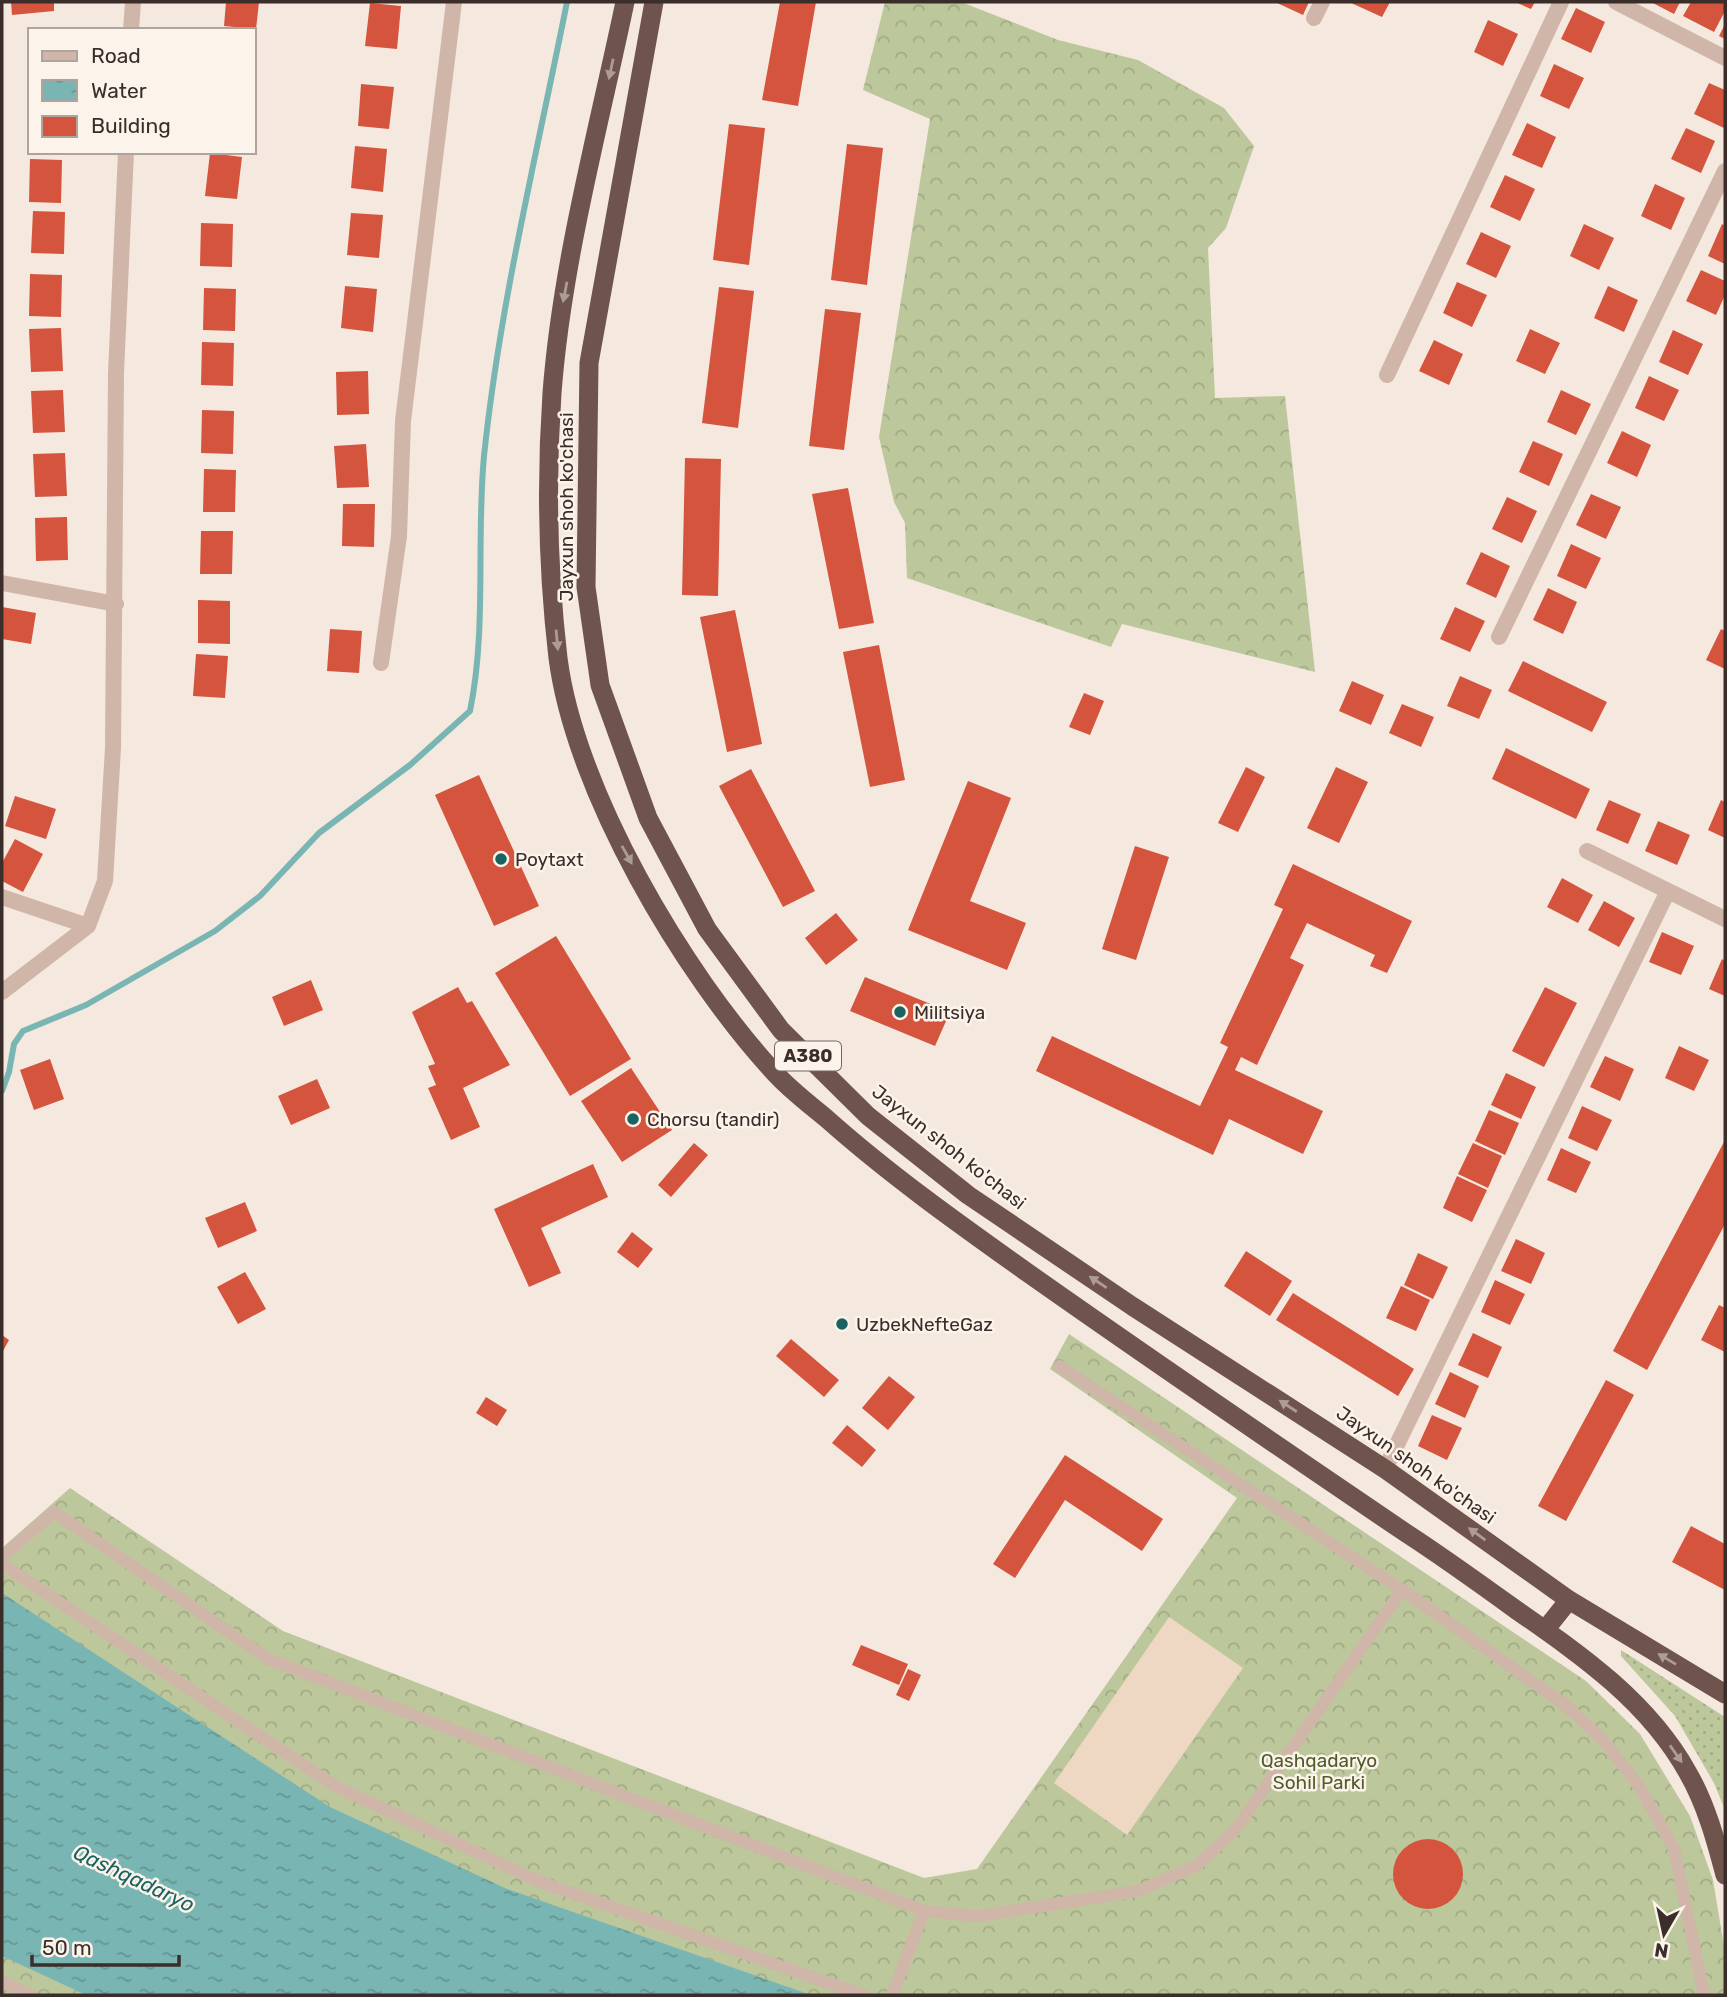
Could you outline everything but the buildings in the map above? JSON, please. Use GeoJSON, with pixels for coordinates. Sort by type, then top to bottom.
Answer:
{"type":"FeatureCollection","features":[{"type":"Feature","properties":{"kind":"highway","name":"Jayxun shoh ko'chasi"},"geometry":{"type":"LineString","coordinates":[[625,2],[562,306],[552,394],[552,592],[564,692],[584,757],[622,847],[674,939],[724,1012],[776,1075],[850,1140],[946,1216],[1545,1630],[1617,1683],[1655,1724],[1689,1773],[1713,1831],[1725,1875]]}},
{"type":"Feature","properties":{"kind":"highway","name":"Jayxun shoh ko'chasi"},"geometry":{"type":"LineString","coordinates":[[654,2],[589,363],[586,587],[600,685],[648,818],[706,929],[781,1030],[868,1116],[968,1195],[1132,1306],[1385,1469],[1569,1600],[1725,1694]]}},
{"type":"Feature","properties":{"kind":"highway"},"geometry":{"type":"LineString","coordinates":[[1545,1630],[1569,1600]]}},
{"type":"Feature","properties":{"kind":"street"},"geometry":{"type":"LineString","coordinates":[[131,28],[133,2]]}},
{"type":"Feature","properties":{"kind":"street"},"geometry":{"type":"LineString","coordinates":[[381,663],[399,536],[403,421],[454,2]]}},
{"type":"Feature","properties":{"kind":"street"},"geometry":{"type":"LineString","coordinates":[[1314,18],[1322,2]]}},
{"type":"Feature","properties":{"kind":"street"},"geometry":{"type":"LineString","coordinates":[[1387,375],[1561,2]]}},
{"type":"Feature","properties":{"kind":"street"},"geometry":{"type":"LineString","coordinates":[[1616,2],[1725,58]]}},
{"type":"Feature","properties":{"kind":"street"},"geometry":{"type":"LineString","coordinates":[[2,992],[88,926],[105,881],[113,748],[116,373],[126,154]]}},
{"type":"Feature","properties":{"kind":"street"},"geometry":{"type":"LineString","coordinates":[[1499,637],[1725,171]]}},
{"type":"Feature","properties":{"kind":"street"},"geometry":{"type":"LineString","coordinates":[[2,583],[116,604]]}},
{"type":"Feature","properties":{"kind":"street"},"geometry":{"type":"LineString","coordinates":[[1587,851],[1725,919]]}},
{"type":"Feature","properties":{"kind":"street"},"geometry":{"type":"LineString","coordinates":[[1385,1469],[1668,891]]}},
{"type":"Feature","properties":{"kind":"street"},"geometry":{"type":"LineString","coordinates":[[2,897],[88,926]]}},
{"type":"Feature","properties":{"kind":"street"},"geometry":{"type":"LineString","coordinates":[[1059,1366],[1402,1590],[1564,1704],[1603,1740],[1639,1786],[1674,1849],[1704,1995]]}},
{"type":"Feature","properties":{"kind":"street"},"geometry":{"type":"LineString","coordinates":[[2,1557],[54,1512],[268,1659],[924,1911],[979,1916],[1138,1891],[1196,1866],[1236,1829],[1402,1590]]}},
{"type":"Feature","properties":{"kind":"street"},"geometry":{"type":"LineString","coordinates":[[2,1564],[335,1786],[538,1881],[863,1995]]}},
{"type":"Feature","properties":{"kind":"street"},"geometry":{"type":"LineString","coordinates":[[892,1995],[924,1911]]}},
{"type":"Feature","properties":{"kind":"street"},"geometry":{"type":"LineString","coordinates":[[2,1982],[31,1995]]}},
{"type":"Feature","properties":{"kind":"green space"},"geometry":{"type":"Polygon","coordinates":[[[885,2],[961,2],[1058,40],[1138,60],[1224,108],[1254,146],[1226,228],[1208,248],[1215,398],[1285,396],[1315,672],[1122,624],[1111,647],[907,578],[905,523],[894,502],[879,437],[930,119],[863,90],[885,2]]]}},
{"type":"Feature","properties":{"kind":"green space","name":"Qashqadaryo Sohil Parki"},"geometry":{"type":"Polygon","coordinates":[[[1069,1334],[1586,1681],[1640,1734],[1690,1816],[1713,1880],[1725,1952],[1725,1995],[2,1995],[2,1548],[70,1488],[283,1631],[924,1878],[977,1869],[1237,1498],[1050,1369],[1069,1334]]]}},
{"type":"Feature","properties":{"kind":"green space"},"geometry":{"type":"Polygon","coordinates":[[[1621,1650],[1725,1717],[1725,1810],[1714,1783],[1675,1716],[1621,1656],[1621,1650]]]}},
{"type":"Feature","properties":{"kind":"shaded area"},"geometry":{"type":"Polygon","coordinates":[[[1169,1617],[1243,1668],[1127,1835],[1054,1783],[1169,1617]]]}},
{"type":"Feature","properties":{"kind":"water","name":"Qashqadaryo"},"geometry":{"type":"Polygon","coordinates":[[[2,1593],[330,1807],[507,1889],[811,1995],[86,1995],[2,1956],[2,1593]]]}},
{"type":"Feature","properties":{"kind":"waterway"},"geometry":{"type":"LineString","coordinates":[[2,1091],[14,1044],[23,1031],[86,1005],[215,931],[260,896],[319,833],[410,765],[470,711],[478,648],[482,488],[491,399],[520,228],[567,2]]}},
{"type":"Feature","properties":{"kind":"place","name":"Poytaxt"},"geometry":{"type":"Point","coordinates":[501,859]}},
{"type":"Feature","properties":{"kind":"place","name":"Militsiya"},"geometry":{"type":"Point","coordinates":[900,1012]}},
{"type":"Feature","properties":{"kind":"place","name":"Chorsu (tandir)"},"geometry":{"type":"Point","coordinates":[633,1119]}},
{"type":"Feature","properties":{"kind":"place","name":"UzbekNefteGaz"},"geometry":{"type":"Point","coordinates":[842,1324]}}]}
